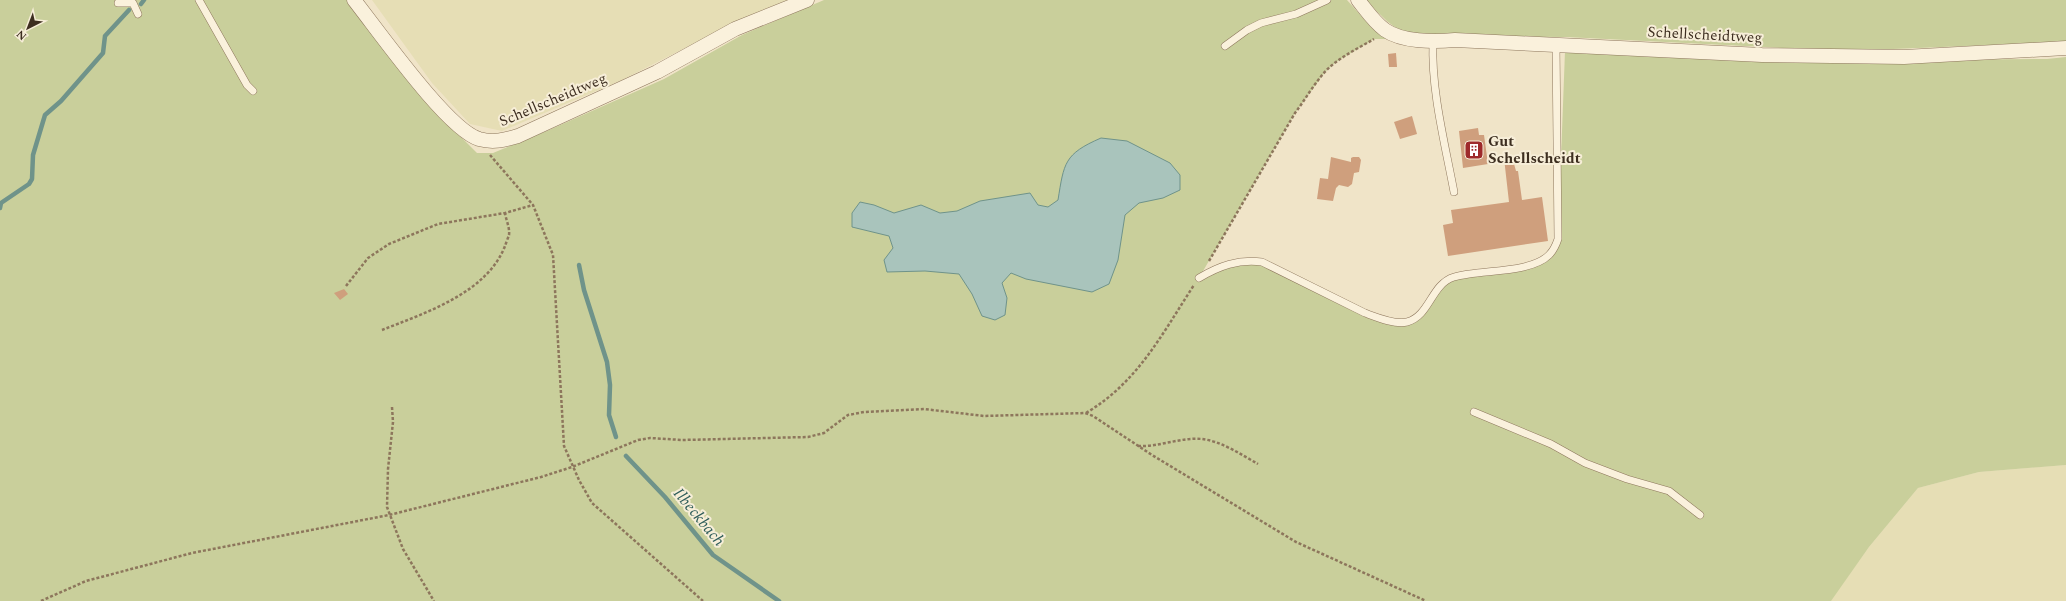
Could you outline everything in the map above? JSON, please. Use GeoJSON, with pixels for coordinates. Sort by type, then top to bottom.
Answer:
{"type":"FeatureCollection","features":[{"type":"Feature","properties":{"kind":"street","name":"Schellscheidtweg"},"geometry":{"type":"LineString","coordinates":[[354,0],[437,104],[466,131],[478,139],[486,141],[500,141],[524,134],[657,72],[735,29],[807,0]]}},
{"type":"Feature","properties":{"kind":"street"},"geometry":{"type":"LineString","coordinates":[[1358,0],[1385,31]]}},
{"type":"Feature","properties":{"kind":"street","name":"Schellscheidtweg"},"geometry":{"type":"LineString","coordinates":[[1385,31],[1408,38],[1433,42],[1454,40],[1556,44],[1762,55],[1904,57],[2066,48]]}},
{"type":"Feature","properties":{"kind":"lane"},"geometry":{"type":"LineString","coordinates":[[199,0],[247,85],[253,91]]}},
{"type":"Feature","properties":{"kind":"lane"},"geometry":{"type":"LineString","coordinates":[[1225,46],[1247,30],[1261,23],[1296,14],[1327,0]]}},
{"type":"Feature","properties":{"kind":"lane"},"geometry":{"type":"LineString","coordinates":[[118,3],[133,3],[138,14]]}},
{"type":"Feature","properties":{"kind":"lane"},"geometry":{"type":"LineString","coordinates":[[1433,42],[1432,58],[1441,124],[1454,192]]}},
{"type":"Feature","properties":{"kind":"lane"},"geometry":{"type":"LineString","coordinates":[[1199,278],[1214,269],[1236,262],[1249,260],[1262,262],[1365,313],[1381,319],[1405,323],[1414,320],[1422,314],[1436,291],[1452,278],[1469,273],[1520,267],[1539,262],[1548,255],[1558,239],[1556,44]]}},
{"type":"Feature","properties":{"kind":"lane"},"geometry":{"type":"LineString","coordinates":[[1474,412],[1551,444],[1584,463],[1627,479],[1669,491],[1700,515]]}},
{"type":"Feature","properties":{"kind":"path"},"geometry":{"type":"LineString","coordinates":[[1085,413],[1106,399],[1134,374],[1150,354],[1199,278],[1296,113],[1325,72],[1336,62],[1385,31]]}},
{"type":"Feature","properties":{"kind":"path"},"geometry":{"type":"LineString","coordinates":[[486,141],[486,150],[533,205],[553,255],[564,446],[572,467],[592,503],[703,601]]}},
{"type":"Feature","properties":{"kind":"path"},"geometry":{"type":"LineString","coordinates":[[346,286],[368,258],[389,244],[438,224],[505,214],[533,205]]}},
{"type":"Feature","properties":{"kind":"path"},"geometry":{"type":"LineString","coordinates":[[382,330],[458,296],[480,282],[502,252],[509,234],[505,214]]}},
{"type":"Feature","properties":{"kind":"path"},"geometry":{"type":"LineString","coordinates":[[392,407],[394,422],[388,470],[387,506],[389,515],[403,549],[434,601]]}},
{"type":"Feature","properties":{"kind":"path"},"geometry":{"type":"LineString","coordinates":[[41,601],[86,581],[185,555],[389,515],[541,477],[572,467],[638,440],[650,438],[682,440],[818,436],[848,415],[864,412],[924,409],[984,416],[1085,413],[1102,421],[1138,446],[1296,542],[1426,601]]}},
{"type":"Feature","properties":{"kind":"path"},"geometry":{"type":"LineString","coordinates":[[1138,446],[1150,446],[1166,442],[1203,439],[1240,454],[1258,464]]}},
{"type":"Feature","properties":{"kind":"shaded area"},"geometry":{"type":"Polygon","coordinates":[[[372,0],[791,0],[732,24],[622,80],[502,131],[470,124],[432,83],[372,0]]]}},
{"type":"Feature","properties":{"kind":"shaded area"},"geometry":{"type":"Polygon","coordinates":[[[2066,465],[2066,601],[1830,601],[1869,547],[1918,488],[1979,472],[2066,465]]]}},
{"type":"Feature","properties":{"kind":"green space"},"geometry":{"type":"Polygon","coordinates":[[[0,0],[348,0],[447,123],[477,153],[493,153],[664,79],[742,35],[824,0],[1347,0],[1371,27],[1390,39],[1374,39],[1336,62],[1325,72],[1295,113],[1199,278],[1214,269],[1262,262],[1365,313],[1405,323],[1428,304],[1452,278],[1539,262],[1558,239],[1565,51],[1803,61],[2047,59],[2066,57],[2066,465],[1979,472],[1918,488],[1869,547],[1831,601],[0,601],[0,0]]]}},
{"type":"Feature","properties":{"kind":"green space"},"geometry":{"type":"Polygon","coordinates":[[[1365,0],[2066,0],[2066,42],[1844,51],[1566,37],[1432,36],[1403,33],[1388,22],[1365,0]]]}},
{"type":"Feature","properties":{"kind":"water"},"geometry":{"type":"Polygon","coordinates":[[[1101,138],[1127,141],[1170,163],[1180,175],[1180,190],[1163,198],[1139,203],[1125,215],[1118,260],[1109,284],[1092,292],[1026,279],[1011,273],[1002,283],[1007,298],[1005,315],[995,320],[982,316],[972,294],[959,274],[925,271],[887,272],[884,260],[893,248],[889,236],[852,227],[852,213],[860,202],[874,205],[894,213],[921,205],[940,213],[957,211],[980,201],[1030,193],[1038,205],[1048,207],[1058,200],[1064,168],[1068,161],[1080,149],[1101,138]]]}},
{"type":"Feature","properties":{"kind":"building"},"geometry":{"type":"Polygon","coordinates":[[[1396,53],[1397,67],[1389,67],[1388,54],[1396,53]]]}},
{"type":"Feature","properties":{"kind":"building"},"geometry":{"type":"Polygon","coordinates":[[[1412,116],[1417,134],[1400,139],[1394,122],[1412,116]]]}},
{"type":"Feature","properties":{"kind":"building","name":"Gut Schellscheidt"},"geometry":{"type":"Polygon","coordinates":[[[1478,128],[1479,135],[1484,135],[1488,164],[1463,168],[1459,131],[1478,128]]]}},
{"type":"Feature","properties":{"kind":"building"},"geometry":{"type":"Polygon","coordinates":[[[1331,157],[1351,162],[1351,158],[1359,157],[1361,160],[1359,172],[1354,173],[1352,184],[1348,187],[1339,185],[1336,188],[1333,201],[1317,199],[1320,178],[1328,179],[1331,157]]]}},
{"type":"Feature","properties":{"kind":"building"},"geometry":{"type":"Polygon","coordinates":[[[1512,157],[1516,171],[1518,171],[1522,200],[1542,197],[1548,241],[1448,256],[1443,225],[1453,223],[1451,210],[1509,202],[1504,158],[1512,157]]]}},
{"type":"Feature","properties":{"kind":"building"},"geometry":{"type":"Polygon","coordinates":[[[344,289],[348,294],[340,300],[334,293],[344,289]]]}},
{"type":"Feature","properties":{"kind":"waterway"},"geometry":{"type":"LineString","coordinates":[[141,4],[144,0]]}},
{"type":"Feature","properties":{"kind":"waterway"},"geometry":{"type":"LineString","coordinates":[[0,208],[1,203],[29,184],[32,179],[33,155],[45,115],[61,101],[103,53],[105,36],[129,10]]}},
{"type":"Feature","properties":{"kind":"waterway","name":"Ilbeckbach"},"geometry":{"type":"LineString","coordinates":[[579,265],[584,290],[607,362],[610,385],[609,415],[616,437]]}},
{"type":"Feature","properties":{"kind":"waterway","name":"Ilbeckbach"},"geometry":{"type":"LineString","coordinates":[[626,456],[665,497],[713,555],[779,601]]}},
{"type":"Feature","properties":{"kind":"place","name":"Gut Schellscheidt"},"geometry":{"type":"Point","coordinates":[1474,150]}}]}
